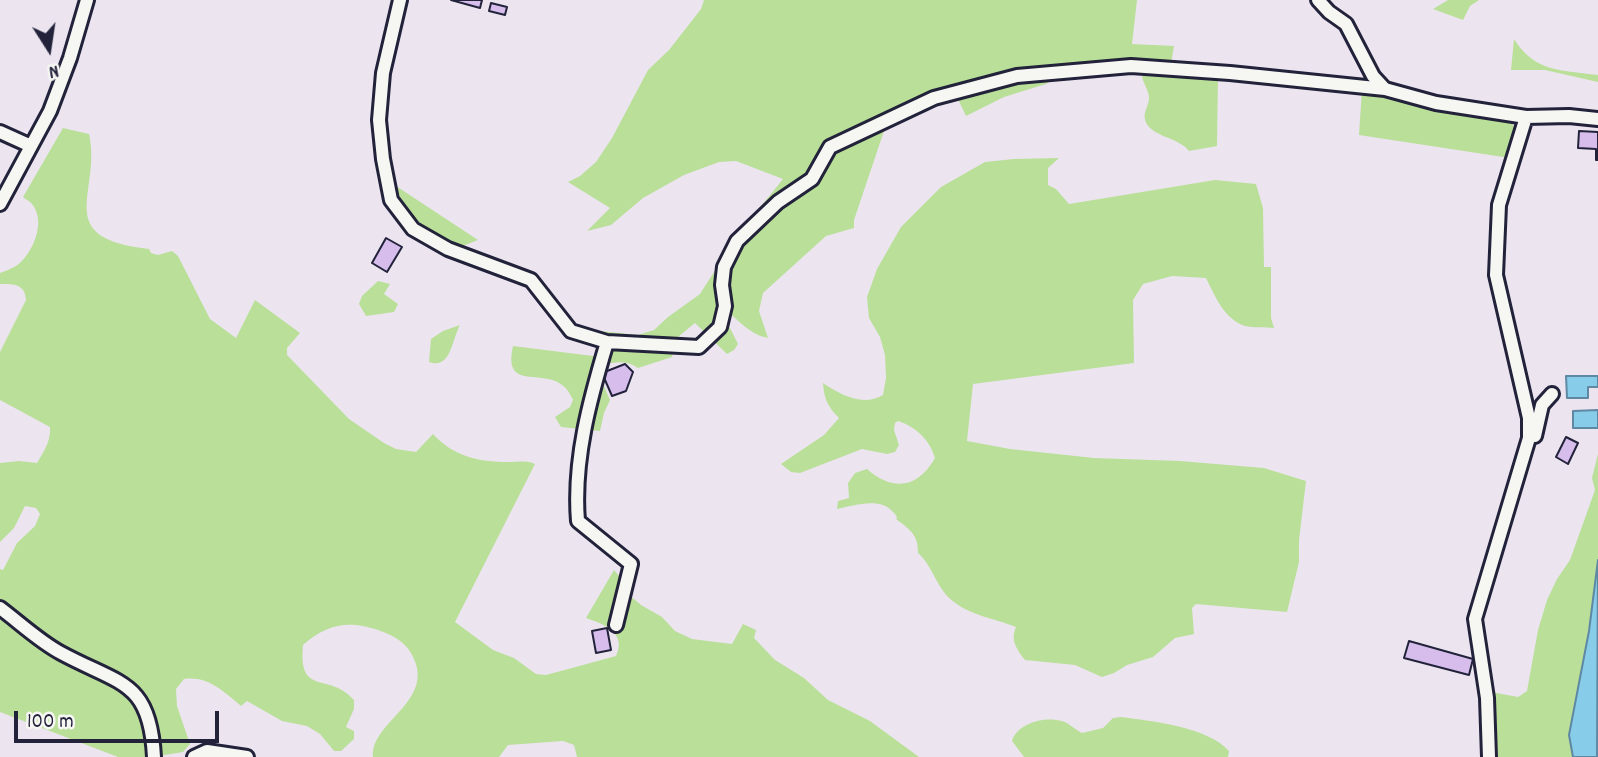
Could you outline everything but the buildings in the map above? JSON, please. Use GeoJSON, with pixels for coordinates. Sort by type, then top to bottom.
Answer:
{"type":"FeatureCollection","features":[{"type":"Feature","properties":{"kind":"street"},"geometry":{"type":"LineString","coordinates":[[0,204],[50,111],[87,0]]}},
{"type":"Feature","properties":{"kind":"street"},"geometry":{"type":"LineString","coordinates":[[400,0],[383,73],[379,120],[391,200],[413,229],[448,249],[531,280],[570,331],[607,342],[699,347],[720,327],[724,306],[724,267],[737,241],[778,202],[811,179],[830,147],[934,98],[1017,76],[1131,66],[1230,73],[1385,89],[1436,103],[1526,117],[1569,116],[1598,119]]}},
{"type":"Feature","properties":{"kind":"street"},"geometry":{"type":"LineString","coordinates":[[1319,1],[1346,24],[1373,76],[1385,89]]}},
{"type":"Feature","properties":{"kind":"street"},"geometry":{"type":"LineString","coordinates":[[1489,757],[1487,698],[1475,619],[1529,438],[1529,418],[1496,275],[1499,205],[1526,117]]}},
{"type":"Feature","properties":{"kind":"street"},"geometry":{"type":"LineString","coordinates":[[0,132],[32,146]]}},
{"type":"Feature","properties":{"kind":"street"},"geometry":{"type":"LineString","coordinates":[[607,342],[589,411],[576,497],[578,521],[631,564],[616,625]]}},
{"type":"Feature","properties":{"kind":"street"},"geometry":{"type":"LineString","coordinates":[[1529,438],[1534,437],[1542,405],[1552,394]]}},
{"type":"Feature","properties":{"kind":"street"},"geometry":{"type":"LineString","coordinates":[[0,608],[58,652],[129,687],[144,705],[152,729],[154,757]]}},
{"type":"Feature","properties":{"kind":"street"},"geometry":{"type":"LineString","coordinates":[[194,757],[207,751],[247,757]]}},
{"type":"Feature","properties":{"kind":"green space"},"geometry":{"type":"Polygon","coordinates":[[[704,0],[1137,0],[1132,44],[1174,46],[1171,64],[1218,75],[1217,146],[1189,151],[1148,126],[1145,111],[1149,96],[1142,77],[1149,67],[1057,75],[1046,84],[1004,97],[966,116],[956,95],[886,125],[854,220],[854,228],[826,236],[763,293],[759,311],[768,338],[748,329],[719,305],[719,314],[738,344],[734,350],[727,354],[695,323],[678,337],[672,357],[638,368],[617,362],[596,368],[610,400],[600,431],[561,427],[555,417],[570,407],[573,400],[565,388],[555,381],[522,375],[515,371],[511,362],[513,346],[601,357],[606,344],[570,333],[577,325],[590,330],[638,335],[654,330],[700,294],[737,236],[783,179],[736,161],[719,162],[684,175],[643,198],[611,225],[587,231],[610,208],[568,182],[596,162],[612,138],[648,70],[669,50],[701,9],[704,0]]]}},
{"type":"Feature","properties":{"kind":"green space"},"geometry":{"type":"Polygon","coordinates":[[[1448,0],[1479,0],[1470,6],[1463,20],[1433,9],[1448,0]]]}},
{"type":"Feature","properties":{"kind":"green space"},"geometry":{"type":"Polygon","coordinates":[[[1514,39],[1522,50],[1541,64],[1598,75],[1598,82],[1545,70],[1511,70],[1514,39]]]}},
{"type":"Feature","properties":{"kind":"green space"},"geometry":{"type":"Polygon","coordinates":[[[1362,89],[1506,118],[1516,132],[1510,158],[1359,135],[1362,89]]]}},
{"type":"Feature","properties":{"kind":"green space"},"geometry":{"type":"Polygon","coordinates":[[[63,128],[89,134],[91,155],[87,210],[90,223],[100,235],[119,243],[149,249],[151,253],[158,255],[172,251],[178,256],[210,319],[236,338],[255,300],[300,333],[287,348],[287,355],[349,419],[396,449],[416,452],[433,434],[449,448],[467,456],[486,461],[535,464],[455,622],[493,650],[514,658],[536,674],[546,675],[616,656],[619,648],[616,635],[600,623],[586,618],[614,570],[624,582],[628,594],[662,617],[675,631],[692,639],[732,644],[743,624],[756,630],[754,638],[775,660],[804,678],[828,700],[870,721],[919,757],[577,757],[574,745],[563,741],[508,745],[499,757],[373,757],[375,744],[382,732],[411,696],[417,683],[417,667],[409,650],[399,640],[378,630],[356,625],[341,625],[328,629],[303,645],[305,672],[310,678],[344,691],[354,700],[354,709],[346,727],[354,731],[354,739],[341,751],[334,751],[320,734],[307,726],[282,721],[247,701],[241,706],[208,682],[193,679],[184,679],[176,689],[177,706],[190,744],[183,752],[153,757],[118,757],[0,712],[0,569],[3,570],[17,543],[35,526],[40,514],[36,508],[25,506],[14,528],[0,542],[0,463],[37,463],[46,446],[50,427],[0,400],[0,352],[26,300],[21,288],[0,284],[0,273],[22,261],[36,238],[36,211],[23,197],[63,128]]]}},
{"type":"Feature","properties":{"kind":"green space"},"geometry":{"type":"Polygon","coordinates":[[[1059,158],[1048,168],[1048,185],[1056,189],[1069,204],[1215,180],[1256,184],[1263,208],[1264,267],[1271,267],[1271,318],[1274,328],[1245,326],[1231,318],[1221,306],[1206,278],[1172,276],[1143,284],[1133,300],[1134,363],[973,384],[967,441],[1010,449],[1094,458],[1264,468],[1306,481],[1299,562],[1287,612],[1196,604],[1192,608],[1194,634],[1175,638],[1153,657],[1102,677],[1075,665],[1025,660],[1014,641],[1016,627],[968,610],[948,597],[918,553],[914,535],[888,508],[874,503],[837,509],[838,501],[849,498],[848,483],[855,473],[867,469],[895,484],[913,481],[921,476],[935,458],[926,440],[911,427],[898,421],[895,423],[894,430],[899,445],[895,452],[887,454],[862,449],[800,473],[791,472],[781,464],[824,435],[839,418],[827,402],[823,383],[837,392],[860,400],[883,395],[886,378],[885,355],[880,337],[869,318],[867,297],[877,269],[901,227],[941,187],[985,162],[1059,158]]]}},
{"type":"Feature","properties":{"kind":"green space"},"geometry":{"type":"Polygon","coordinates":[[[393,184],[478,240],[460,247],[437,236],[412,215],[393,184]]]}},
{"type":"Feature","properties":{"kind":"green space"},"geometry":{"type":"Polygon","coordinates":[[[378,281],[390,284],[384,294],[398,304],[394,312],[366,316],[359,304],[362,296],[378,281]]]}},
{"type":"Feature","properties":{"kind":"green space"},"geometry":{"type":"Polygon","coordinates":[[[460,325],[446,358],[442,362],[429,362],[431,339],[460,325]]]}},
{"type":"Feature","properties":{"kind":"green space"},"geometry":{"type":"Polygon","coordinates":[[[1598,454],[1598,560],[1589,631],[1569,735],[1573,757],[1494,757],[1491,692],[1518,697],[1527,691],[1538,630],[1547,600],[1570,560],[1595,490],[1592,478],[1598,454]]]}},
{"type":"Feature","properties":{"kind":"green space"},"geometry":{"type":"Polygon","coordinates":[[[1113,718],[1163,723],[1208,736],[1229,751],[1228,757],[1024,757],[1012,741],[1026,725],[1040,720],[1062,721],[1082,733],[1103,728],[1113,718]]]}},
{"type":"Feature","properties":{"kind":"water"},"geometry":{"type":"Polygon","coordinates":[[[1566,376],[1598,376],[1598,387],[1588,387],[1588,398],[1567,398],[1566,376]]]}},
{"type":"Feature","properties":{"kind":"water"},"geometry":{"type":"Polygon","coordinates":[[[1598,410],[1598,428],[1573,428],[1573,411],[1598,410]]]}},
{"type":"Feature","properties":{"kind":"water"},"geometry":{"type":"Polygon","coordinates":[[[1598,560],[1597,757],[1573,757],[1569,735],[1589,631],[1598,560]]]}}]}
